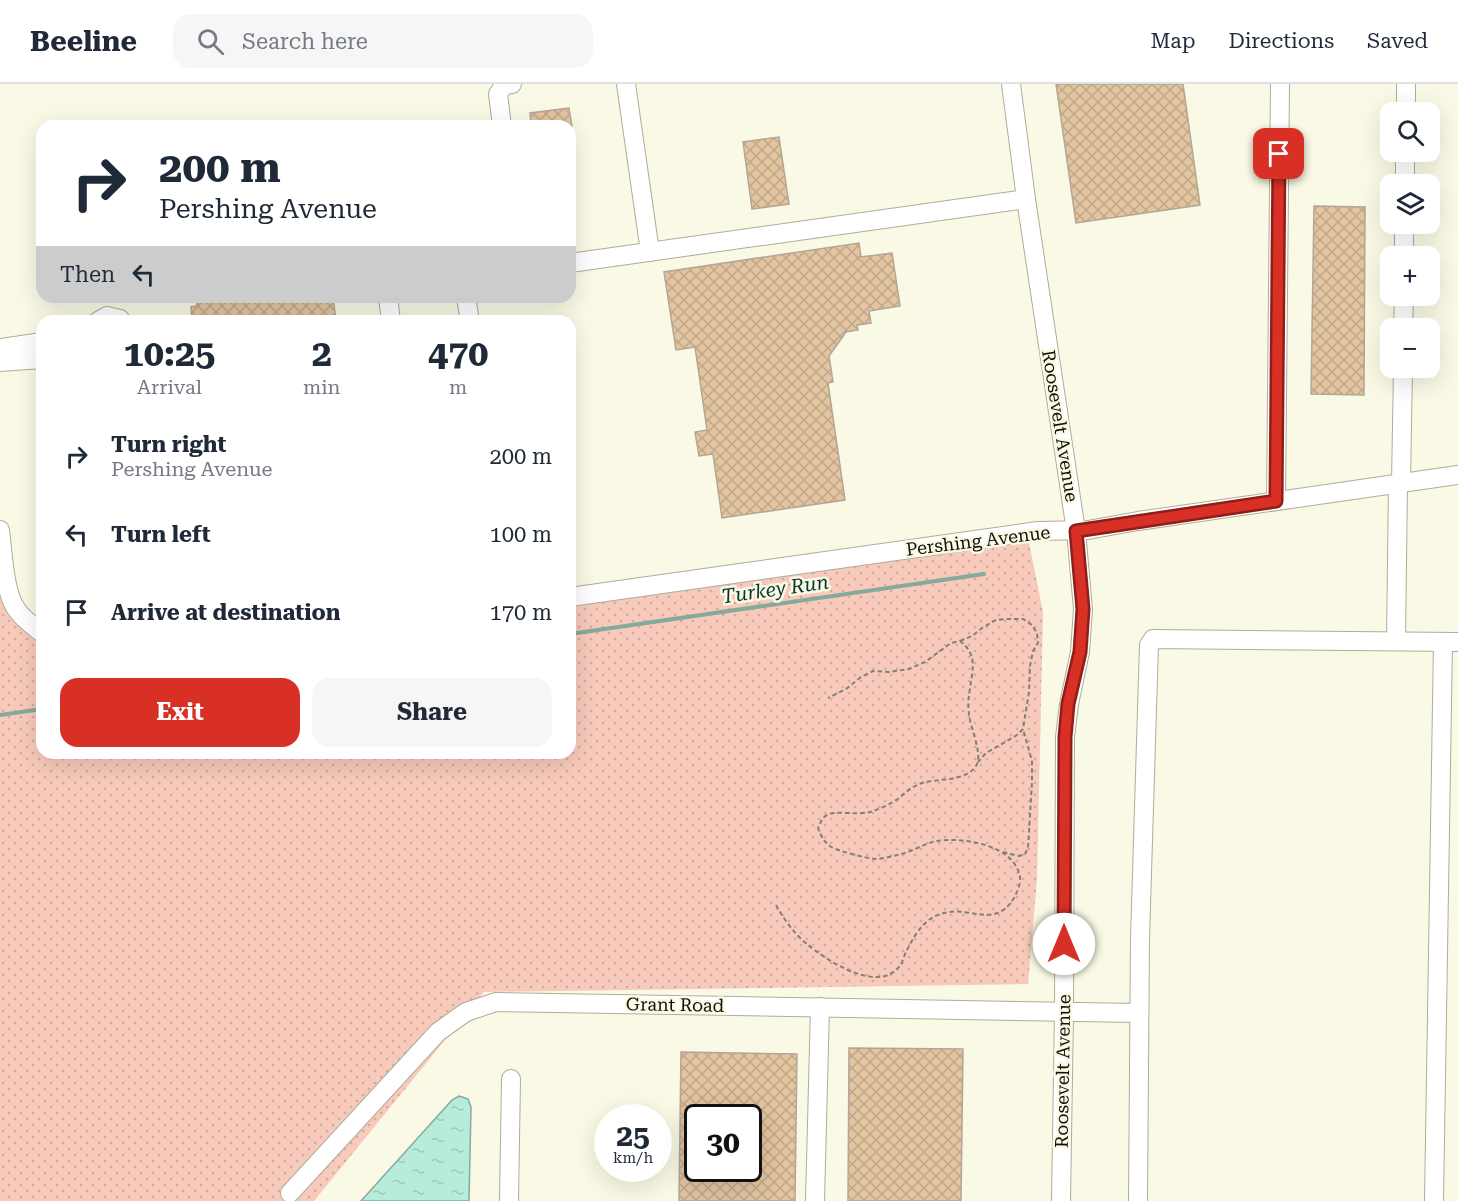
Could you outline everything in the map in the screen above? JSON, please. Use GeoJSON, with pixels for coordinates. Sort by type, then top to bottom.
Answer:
{"type":"FeatureCollection","features":[{"type":"Feature","properties":{"kind":"street"},"geometry":{"type":"LineString","coordinates":[[501,120],[498,94],[504,85],[512,84]]}},
{"type":"Feature","properties":{"kind":"street"},"geometry":{"type":"LineString","coordinates":[[626,84],[650,252]]}},
{"type":"Feature","properties":{"kind":"street","name":"Roosevelt Avenue"},"geometry":{"type":"LineString","coordinates":[[1011,84],[1076,531],[1083,609],[1080,652],[1068,704],[1065,737],[1061,1201]]}},
{"type":"Feature","properties":{"kind":"street"},"geometry":{"type":"LineString","coordinates":[[1276,501],[1280,84]]}},
{"type":"Feature","properties":{"kind":"street"},"geometry":{"type":"LineString","coordinates":[[1406,84],[1406,102]]}},
{"type":"Feature","properties":{"kind":"street"},"geometry":{"type":"LineString","coordinates":[[576,262],[1026,199]]}},
{"type":"Feature","properties":{"kind":"street"},"geometry":{"type":"LineString","coordinates":[[0,348],[36,343]]}},
{"type":"Feature","properties":{"kind":"street"},"geometry":{"type":"LineString","coordinates":[[0,362],[36,359]]}},
{"type":"Feature","properties":{"kind":"street"},"geometry":{"type":"LineString","coordinates":[[1396,641],[1403,378]]}},
{"type":"Feature","properties":{"kind":"street","name":"Pershing Avenue"},"geometry":{"type":"LineString","coordinates":[[576,596],[1038,531],[1076,531],[1458,475]]}},
{"type":"Feature","properties":{"kind":"street"},"geometry":{"type":"LineString","coordinates":[[0,530],[3,575],[12,601],[17,611],[36,628]]}},
{"type":"Feature","properties":{"kind":"street"},"geometry":{"type":"LineString","coordinates":[[1138,1201],[1139,1013],[1149,645],[1153,639],[1451,642],[1434,1201]]}},
{"type":"Feature","properties":{"kind":"street","name":"Grant Road"},"geometry":{"type":"LineString","coordinates":[[290,1193],[438,1032],[466,1012],[495,1002],[1139,1013]]}},
{"type":"Feature","properties":{"kind":"street"},"geometry":{"type":"LineString","coordinates":[[815,1201],[820,1007]]}},
{"type":"Feature","properties":{"kind":"street"},"geometry":{"type":"LineString","coordinates":[[509,1201],[511,1079]]}},
{"type":"Feature","properties":{"kind":"path"},"geometry":{"type":"LineString","coordinates":[[828,698],[873,671],[888,672],[909,669],[926,662],[951,643],[972,636],[996,620],[1023,619],[1032,625],[1037,633],[1038,643],[1033,651],[1030,666],[1029,693],[1023,729],[1032,761],[1028,848],[1025,854],[1019,856],[1000,852]]}},
{"type":"Feature","properties":{"kind":"path"},"geometry":{"type":"LineString","coordinates":[[960,641],[969,647],[973,662],[969,713],[978,762]]}},
{"type":"Feature","properties":{"kind":"path"},"geometry":{"type":"LineString","coordinates":[[776,905],[806,944],[839,966],[873,978],[885,976],[896,970],[916,933],[936,915],[946,912],[964,912],[990,916],[1009,907],[1017,894],[1021,879],[1017,866],[1000,852],[985,844],[945,840],[932,842],[901,854],[874,859],[831,847],[822,838],[818,828],[822,818],[831,813],[871,812],[922,783],[970,772],[986,753],[1023,729]]}},
{"type":"Feature","properties":{"kind":"shaded area"},"geometry":{"type":"Polygon","coordinates":[[[0,530],[9,591],[36,625],[36,759],[576,759],[576,596],[1027,533],[1043,612],[1037,879],[1028,984],[484,992],[314,1201],[0,1201],[0,530]]]}},
{"type":"Feature","properties":{"kind":"water"},"geometry":{"type":"Polygon","coordinates":[[[459,1096],[468,1099],[471,1107],[469,1201],[361,1201],[452,1100],[459,1096]]]}},
{"type":"Feature","properties":{"kind":"building"},"geometry":{"type":"Polygon","coordinates":[[[1056,84],[1183,84],[1200,205],[1076,223],[1056,84]]]}},
{"type":"Feature","properties":{"kind":"building"},"geometry":{"type":"Polygon","coordinates":[[[569,108],[571,120],[531,120],[530,113],[569,108]]]}},
{"type":"Feature","properties":{"kind":"building"},"geometry":{"type":"Polygon","coordinates":[[[779,137],[789,204],[752,209],[743,142],[779,137]]]}},
{"type":"Feature","properties":{"kind":"building"},"geometry":{"type":"Polygon","coordinates":[[[1314,206],[1365,207],[1364,395],[1311,394],[1314,206]]]}},
{"type":"Feature","properties":{"kind":"building"},"geometry":{"type":"Polygon","coordinates":[[[859,243],[861,257],[892,253],[900,306],[869,311],[871,323],[857,325],[858,330],[846,332],[829,356],[833,382],[828,383],[845,500],[722,518],[713,454],[699,456],[695,432],[707,430],[695,347],[676,350],[664,272],[859,243]]]}},
{"type":"Feature","properties":{"kind":"building"},"geometry":{"type":"Polygon","coordinates":[[[197,303],[334,303],[335,315],[192,315],[191,307],[197,306],[197,303]]]}},
{"type":"Feature","properties":{"kind":"building"},"geometry":{"type":"Polygon","coordinates":[[[849,1048],[963,1049],[961,1201],[848,1201],[849,1048]]]}},
{"type":"Feature","properties":{"kind":"building"},"geometry":{"type":"Polygon","coordinates":[[[681,1052],[797,1054],[795,1201],[679,1201],[681,1052]]]}},
{"type":"Feature","properties":{"kind":"waterway","name":"Turkey Run"},"geometry":{"type":"LineString","coordinates":[[576,633],[984,574]]}},
{"type":"Feature","properties":{"kind":"waterway","name":"Turkey Run"},"geometry":{"type":"LineString","coordinates":[[0,715],[36,710]]}},
{"type":"Feature","properties":{"kind":"route"},"geometry":{"type":"LineString","coordinates":[[1064,944],[1065,737],[1068,704],[1080,652],[1083,609],[1076,531],[1276,501],[1279,154]]}}]}
